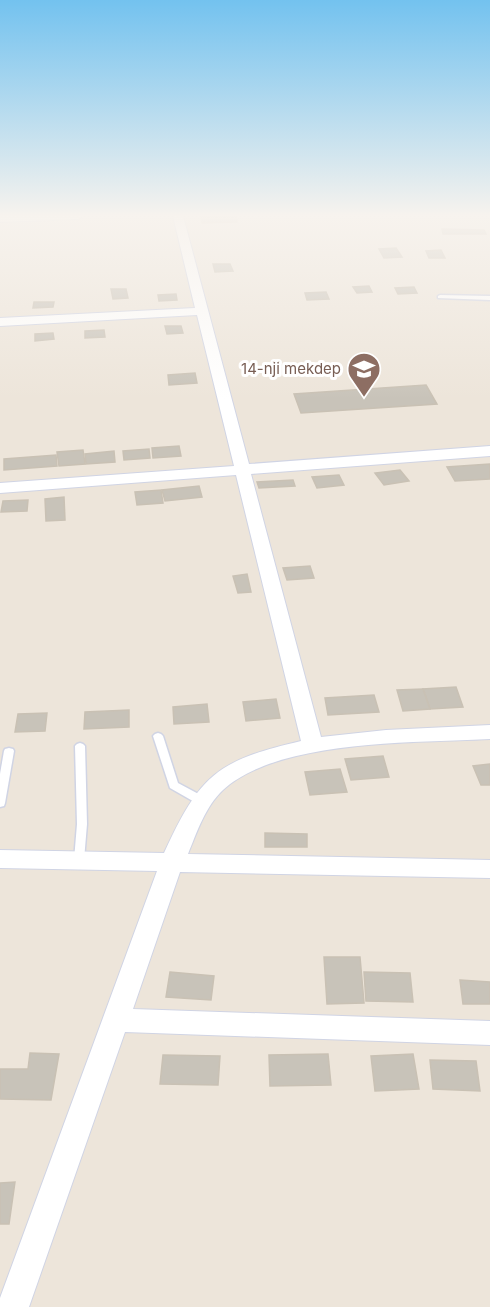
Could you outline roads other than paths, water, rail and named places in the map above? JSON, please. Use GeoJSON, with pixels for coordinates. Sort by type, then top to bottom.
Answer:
{"type":"FeatureCollection","features":[{"type":"Feature","properties":{"kind":"street"},"geometry":{"type":"LineString","coordinates":[[193,277],[312,744]]}},
{"type":"Feature","properties":{"kind":"street"},"geometry":{"type":"LineString","coordinates":[[0,322],[202,311]]}},
{"type":"Feature","properties":{"kind":"street"},"geometry":{"type":"LineString","coordinates":[[0,488],[490,452]]}},
{"type":"Feature","properties":{"kind":"street"},"geometry":{"type":"LineString","coordinates":[[13,1307],[171,862],[202,801],[216,784],[234,771],[263,758],[312,744],[490,732]]}},
{"type":"Feature","properties":{"kind":"street"},"geometry":{"type":"LineString","coordinates":[[0,858],[490,869]]}},
{"type":"Feature","properties":{"kind":"street"},"geometry":{"type":"LineString","coordinates":[[116,1020],[490,1033]]}},
{"type":"Feature","properties":{"kind":"lane"},"geometry":{"type":"LineString","coordinates":[[440,297],[490,298]]}},
{"type":"Feature","properties":{"kind":"lane"},"geometry":{"type":"LineString","coordinates":[[158,736],[174,785],[202,801]]}},
{"type":"Feature","properties":{"kind":"lane"},"geometry":{"type":"LineString","coordinates":[[79,860],[82,824],[80,746]]}},
{"type":"Feature","properties":{"kind":"lane"},"geometry":{"type":"LineString","coordinates":[[0,803],[9,751]]}},
{"type":"Feature","properties":{"kind":"place","name":"14-nji mekdep"},"geometry":{"type":"Point","coordinates":[364,398]}}]}
